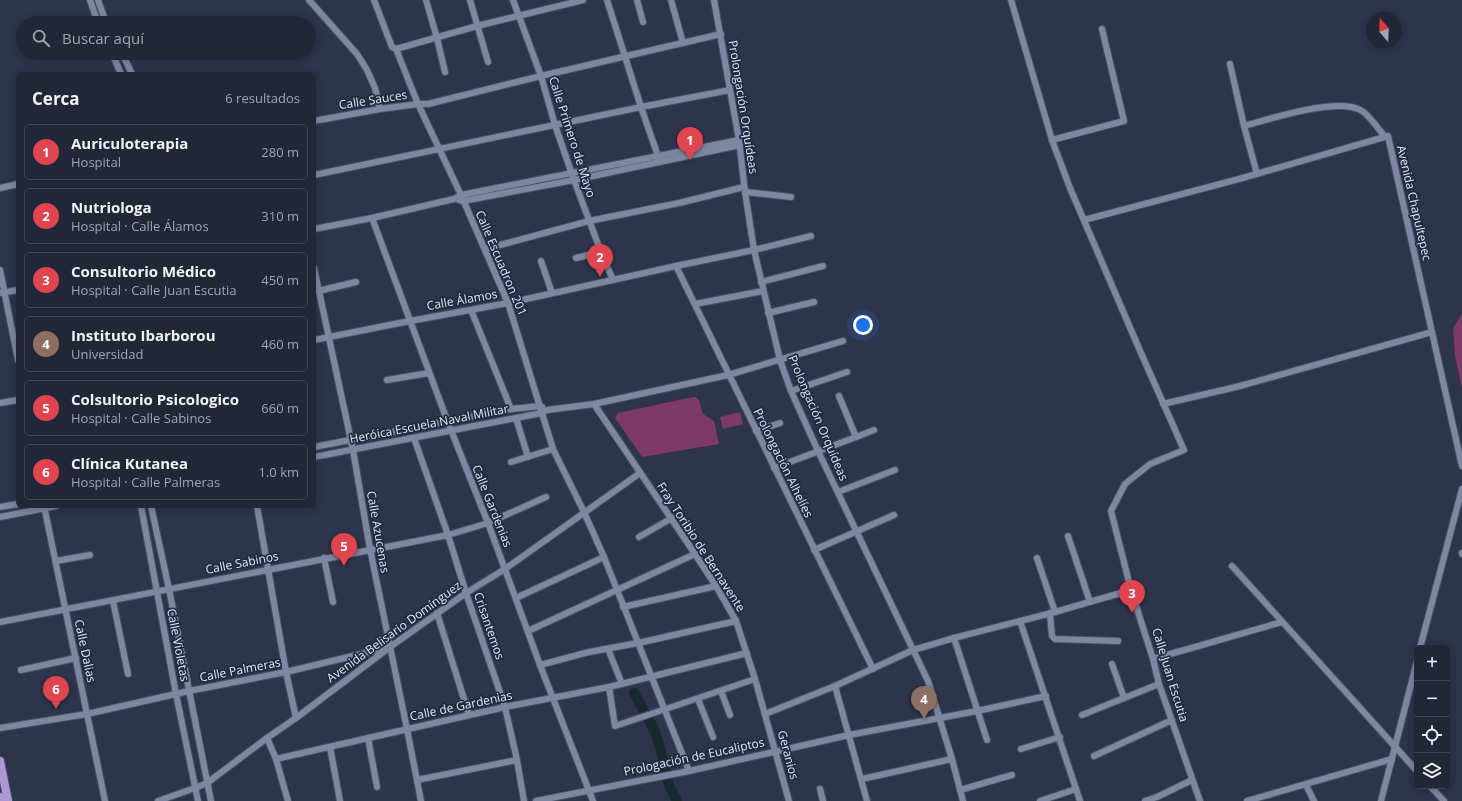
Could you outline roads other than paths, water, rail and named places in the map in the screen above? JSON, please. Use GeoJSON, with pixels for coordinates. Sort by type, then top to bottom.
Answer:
{"type":"FeatureCollection","features":[{"type":"Feature","properties":{"kind":"main road"},"geometry":{"type":"LineString","coordinates":[[0,761],[8,801]]}},
{"type":"Feature","properties":{"kind":"main road"},"geometry":{"type":"LineString","coordinates":[[0,796],[1,801]]}},
{"type":"Feature","properties":{"kind":"street"},"geometry":{"type":"LineString","coordinates":[[90,0],[96,16]]}},
{"type":"Feature","properties":{"kind":"street"},"geometry":{"type":"LineString","coordinates":[[98,0],[104,16]]}},
{"type":"Feature","properties":{"kind":"street"},"geometry":{"type":"LineString","coordinates":[[309,0],[357,54],[367,70],[375,88],[380,109]]}},
{"type":"Feature","properties":{"kind":"street","name":"Calle Escuadron 201"},"geometry":{"type":"LineString","coordinates":[[374,0],[392,47],[396,49],[418,104],[462,198],[508,303],[540,406]]}},
{"type":"Feature","properties":{"kind":"street"},"geometry":{"type":"LineString","coordinates":[[426,0],[445,72]]}},
{"type":"Feature","properties":{"kind":"street"},"geometry":{"type":"LineString","coordinates":[[470,0],[488,62]]}},
{"type":"Feature","properties":{"kind":"street","name":"Calle Primero de Mayo"},"geometry":{"type":"LineString","coordinates":[[513,0],[541,76],[555,125],[573,177],[600,252],[613,280]]}},
{"type":"Feature","properties":{"kind":"street"},"geometry":{"type":"LineString","coordinates":[[396,49],[477,26],[583,0]]}},
{"type":"Feature","properties":{"kind":"street"},"geometry":{"type":"LineString","coordinates":[[607,0],[660,162]]}},
{"type":"Feature","properties":{"kind":"street"},"geometry":{"type":"LineString","coordinates":[[637,0],[643,22]]}},
{"type":"Feature","properties":{"kind":"street"},"geometry":{"type":"LineString","coordinates":[[671,0],[683,43]]}},
{"type":"Feature","properties":{"kind":"street","name":"Prolongación Orquídeas"},"geometry":{"type":"LineString","coordinates":[[714,0],[739,142],[744,190],[754,250],[780,360],[791,391],[818,451],[928,681],[952,759],[960,790],[960,801]]}},
{"type":"Feature","properties":{"kind":"street"},"geometry":{"type":"LineString","coordinates":[[1011,0],[1052,140],[1084,220],[1163,404],[1240,386],[1432,332]]}},
{"type":"Feature","properties":{"kind":"street"},"geometry":{"type":"LineString","coordinates":[[1052,140],[1124,121],[1102,29]]}},
{"type":"Feature","properties":{"kind":"street","name":"Calle Sauces"},"geometry":{"type":"LineString","coordinates":[[316,122],[380,109],[428,104],[721,34]]}},
{"type":"Feature","properties":{"kind":"street"},"geometry":{"type":"LineString","coordinates":[[115,60],[120,72]]}},
{"type":"Feature","properties":{"kind":"street"},"geometry":{"type":"LineString","coordinates":[[125,60],[131,72]]}},
{"type":"Feature","properties":{"kind":"street"},"geometry":{"type":"LineString","coordinates":[[1230,64],[1257,174]]}},
{"type":"Feature","properties":{"kind":"street"},"geometry":{"type":"LineString","coordinates":[[316,175],[730,90]]}},
{"type":"Feature","properties":{"kind":"street"},"geometry":{"type":"LineString","coordinates":[[1244,126],[1298,111],[1346,105],[1363,111],[1385,137]]}},
{"type":"Feature","properties":{"kind":"street","name":"Avenida Chapultepec"},"geometry":{"type":"LineString","coordinates":[[1084,220],[1257,174],[1388,136],[1462,466]]}},
{"type":"Feature","properties":{"kind":"street"},"geometry":{"type":"LineString","coordinates":[[573,177],[659,156],[739,142]]}},
{"type":"Feature","properties":{"kind":"street"},"geometry":{"type":"LineString","coordinates":[[316,229],[372,218],[454,199],[660,162],[739,142]]}},
{"type":"Feature","properties":{"kind":"street"},"geometry":{"type":"LineString","coordinates":[[0,188],[16,184]]}},
{"type":"Feature","properties":{"kind":"street"},"geometry":{"type":"LineString","coordinates":[[485,249],[589,221],[744,190],[791,197]]}},
{"type":"Feature","properties":{"kind":"street","name":"Calle Gardenias"},"geometry":{"type":"LineString","coordinates":[[372,218],[450,430],[488,523],[540,665],[593,801]]}},
{"type":"Feature","properties":{"kind":"street","name":"Calle Álamos"},"geometry":{"type":"LineString","coordinates":[[316,340],[508,303],[754,250],[811,236]]}},
{"type":"Feature","properties":{"kind":"street"},"geometry":{"type":"LineString","coordinates":[[576,258],[600,252]]}},
{"type":"Feature","properties":{"kind":"street"},"geometry":{"type":"LineString","coordinates":[[541,261],[552,293]]}},
{"type":"Feature","properties":{"kind":"street","name":"Prolongación Alhelíes"},"geometry":{"type":"LineString","coordinates":[[676,266],[728,376],[873,669]]}},
{"type":"Feature","properties":{"kind":"street"},"geometry":{"type":"LineString","coordinates":[[761,282],[823,266]]}},
{"type":"Feature","properties":{"kind":"street"},"geometry":{"type":"LineString","coordinates":[[0,270],[2,293],[16,349]]}},
{"type":"Feature","properties":{"kind":"street","name":"Calle Azucenas"},"geometry":{"type":"LineString","coordinates":[[316,280],[353,450],[370,549],[408,729],[421,801]]}},
{"type":"Feature","properties":{"kind":"street"},"geometry":{"type":"LineString","coordinates":[[318,292],[356,282]]}},
{"type":"Feature","properties":{"kind":"street"},"geometry":{"type":"LineString","coordinates":[[2,293],[16,290]]}},
{"type":"Feature","properties":{"kind":"street"},"geometry":{"type":"LineString","coordinates":[[695,304],[763,291]]}},
{"type":"Feature","properties":{"kind":"street"},"geometry":{"type":"LineString","coordinates":[[768,313],[814,302]]}},
{"type":"Feature","properties":{"kind":"street"},"geometry":{"type":"LineString","coordinates":[[471,310],[511,409]]}},
{"type":"Feature","properties":{"kind":"street","name":"Heróica Escuela Naval Militar"},"geometry":{"type":"LineString","coordinates":[[316,457],[544,412],[594,404],[728,376],[843,341]]}},
{"type":"Feature","properties":{"kind":"street"},"geometry":{"type":"LineString","coordinates":[[791,391],[847,372]]}},
{"type":"Feature","properties":{"kind":"street"},"geometry":{"type":"LineString","coordinates":[[387,380],[429,373]]}},
{"type":"Feature","properties":{"kind":"street"},"geometry":{"type":"LineString","coordinates":[[839,396],[856,437]]}},
{"type":"Feature","properties":{"kind":"street"},"geometry":{"type":"LineString","coordinates":[[0,403],[16,400]]}},
{"type":"Feature","properties":{"kind":"street","name":"Fray Toribio de Bernavente"},"geometry":{"type":"LineString","coordinates":[[594,404],[672,518],[716,586],[736,621],[765,714]]}},
{"type":"Feature","properties":{"kind":"street","name":"Calle Juan Escutia"},"geometry":{"type":"LineString","coordinates":[[1163,404],[1184,450],[1150,464],[1125,484],[1111,511],[1159,684],[1200,801]]}},
{"type":"Feature","properties":{"kind":"street"},"geometry":{"type":"LineString","coordinates":[[540,406],[544,412],[554,449],[604,557],[689,771]]}},
{"type":"Feature","properties":{"kind":"street","name":"Heróica Escuela Naval Militar"},"geometry":{"type":"LineString","coordinates":[[316,447],[447,420],[511,409],[540,406]]}},
{"type":"Feature","properties":{"kind":"street"},"geometry":{"type":"LineString","coordinates":[[516,418],[528,457]]}},
{"type":"Feature","properties":{"kind":"street"},"geometry":{"type":"LineString","coordinates":[[756,431],[780,422]]}},
{"type":"Feature","properties":{"kind":"street"},"geometry":{"type":"LineString","coordinates":[[774,468],[874,430]]}},
{"type":"Feature","properties":{"kind":"street","name":"Crisantemos"},"geometry":{"type":"LineString","coordinates":[[414,438],[505,707],[517,760],[524,801]]}},
{"type":"Feature","properties":{"kind":"street"},"geometry":{"type":"LineString","coordinates":[[511,462],[554,449]]}},
{"type":"Feature","properties":{"kind":"street"},"geometry":{"type":"LineString","coordinates":[[838,492],[895,470]]}},
{"type":"Feature","properties":{"kind":"street","name":"Avenida Belisario Domínguez"},"geometry":{"type":"LineString","coordinates":[[158,801],[195,788],[207,782],[437,613],[505,569],[640,473]]}},
{"type":"Feature","properties":{"kind":"street"},"geometry":{"type":"LineString","coordinates":[[1421,645],[1462,489]]}},
{"type":"Feature","properties":{"kind":"street","name":"Calle Sabinos"},"geometry":{"type":"LineString","coordinates":[[0,622],[157,593],[169,589],[268,569],[448,535],[488,523],[546,497]]}},
{"type":"Feature","properties":{"kind":"street"},"geometry":{"type":"LineString","coordinates":[[0,507],[16,504]]}},
{"type":"Feature","properties":{"kind":"street"},"geometry":{"type":"LineString","coordinates":[[0,517],[40,508]]}},
{"type":"Feature","properties":{"kind":"street","name":"Calle Dalias"},"geometry":{"type":"LineString","coordinates":[[44,508],[105,801]]}},
{"type":"Feature","properties":{"kind":"street","name":"Calle Violetas"},"geometry":{"type":"LineString","coordinates":[[141,508],[176,694],[198,801]]}},
{"type":"Feature","properties":{"kind":"street","name":"Calle Violetas"},"geometry":{"type":"LineString","coordinates":[[151,508],[211,801]]}},
{"type":"Feature","properties":{"kind":"street"},"geometry":{"type":"LineString","coordinates":[[257,508],[286,672],[296,718]]}},
{"type":"Feature","properties":{"kind":"street"},"geometry":{"type":"LineString","coordinates":[[814,550],[894,515]]}},
{"type":"Feature","properties":{"kind":"street"},"geometry":{"type":"LineString","coordinates":[[639,537],[672,518]]}},
{"type":"Feature","properties":{"kind":"street"},"geometry":{"type":"LineString","coordinates":[[1068,536],[1090,602]]}},
{"type":"Feature","properties":{"kind":"street"},"geometry":{"type":"LineString","coordinates":[[56,561],[90,554]]}},
{"type":"Feature","properties":{"kind":"street"},"geometry":{"type":"LineString","coordinates":[[528,631],[695,554]]}},
{"type":"Feature","properties":{"kind":"street"},"geometry":{"type":"LineString","coordinates":[[516,598],[604,557]]}},
{"type":"Feature","properties":{"kind":"street"},"geometry":{"type":"LineString","coordinates":[[324,558],[333,602]]}},
{"type":"Feature","properties":{"kind":"street"},"geometry":{"type":"LineString","coordinates":[[1038,558],[1052,612],[1052,636],[1055,639],[1118,642]]}},
{"type":"Feature","properties":{"kind":"street"},"geometry":{"type":"LineString","coordinates":[[1232,566],[1414,768]]}},
{"type":"Feature","properties":{"kind":"street"},"geometry":{"type":"LineString","coordinates":[[623,607],[716,586]]}},
{"type":"Feature","properties":{"kind":"street"},"geometry":{"type":"LineString","coordinates":[[765,714],[835,686],[913,650],[1132,590]]}},
{"type":"Feature","properties":{"kind":"street"},"geometry":{"type":"LineString","coordinates":[[113,600],[128,674]]}},
{"type":"Feature","properties":{"kind":"street"},"geometry":{"type":"LineString","coordinates":[[437,613],[469,715]]}},
{"type":"Feature","properties":{"kind":"street"},"geometry":{"type":"LineString","coordinates":[[540,665],[562,658],[736,621]]}},
{"type":"Feature","properties":{"kind":"street"},"geometry":{"type":"LineString","coordinates":[[1020,621],[1060,737],[1080,801]]}},
{"type":"Feature","properties":{"kind":"street"},"geometry":{"type":"LineString","coordinates":[[1153,659],[1282,622]]}},
{"type":"Feature","properties":{"kind":"street"},"geometry":{"type":"LineString","coordinates":[[954,638],[987,740]]}},
{"type":"Feature","properties":{"kind":"street","name":"Calle Palmeras"},"geometry":{"type":"LineString","coordinates":[[0,728],[87,714],[189,691],[286,672],[390,647]]}},
{"type":"Feature","properties":{"kind":"street"},"geometry":{"type":"LineString","coordinates":[[608,649],[622,684]]}},
{"type":"Feature","properties":{"kind":"street","name":"Calle de Gardenias"},"geometry":{"type":"LineString","coordinates":[[276,759],[505,707],[609,687],[747,653]]}},
{"type":"Feature","properties":{"kind":"street"},"geometry":{"type":"LineString","coordinates":[[21,670],[76,658]]}},
{"type":"Feature","properties":{"kind":"street"},"geometry":{"type":"LineString","coordinates":[[1112,664],[1124,698]]}},
{"type":"Feature","properties":{"kind":"street"},"geometry":{"type":"LineString","coordinates":[[1381,801],[1414,674]]}},
{"type":"Feature","properties":{"kind":"street"},"geometry":{"type":"LineString","coordinates":[[609,687],[615,726],[755,679]]}},
{"type":"Feature","properties":{"kind":"street"},"geometry":{"type":"LineString","coordinates":[[1082,715],[1159,684]]}},
{"type":"Feature","properties":{"kind":"street"},"geometry":{"type":"LineString","coordinates":[[835,686],[867,801]]}},
{"type":"Feature","properties":{"kind":"street"},"geometry":{"type":"LineString","coordinates":[[721,691],[730,715]]}},
{"type":"Feature","properties":{"kind":"street","name":"Prologación de Eucaliptos"},"geometry":{"type":"LineString","coordinates":[[536,801],[670,775],[849,735],[977,711],[1046,696]]}},
{"type":"Feature","properties":{"kind":"street"},"geometry":{"type":"LineString","coordinates":[[698,699],[713,736]]}},
{"type":"Feature","properties":{"kind":"street","name":"Geranios"},"geometry":{"type":"LineString","coordinates":[[765,714],[789,801]]}},
{"type":"Feature","properties":{"kind":"street"},"geometry":{"type":"LineString","coordinates":[[1094,756],[1172,720]]}},
{"type":"Feature","properties":{"kind":"street"},"geometry":{"type":"LineString","coordinates":[[1021,749],[1060,737]]}},
{"type":"Feature","properties":{"kind":"street"},"geometry":{"type":"LineString","coordinates":[[267,738],[276,759],[288,801]]}},
{"type":"Feature","properties":{"kind":"street"},"geometry":{"type":"LineString","coordinates":[[368,738],[377,787]]}},
{"type":"Feature","properties":{"kind":"street"},"geometry":{"type":"LineString","coordinates":[[330,747],[340,801]]}},
{"type":"Feature","properties":{"kind":"street"},"geometry":{"type":"LineString","coordinates":[[862,779],[952,759]]}},
{"type":"Feature","properties":{"kind":"street"},"geometry":{"type":"LineString","coordinates":[[1251,800],[1392,759]]}},
{"type":"Feature","properties":{"kind":"street"},"geometry":{"type":"LineString","coordinates":[[417,780],[517,760]]}},
{"type":"Feature","properties":{"kind":"street"},"geometry":{"type":"LineString","coordinates":[[1379,763],[1385,766],[1388,772]]}},
{"type":"Feature","properties":{"kind":"street"},"geometry":{"type":"LineString","coordinates":[[960,790],[1012,775]]}},
{"type":"Feature","properties":{"kind":"street"},"geometry":{"type":"LineString","coordinates":[[1145,801],[1157,797],[1192,780]]}},
{"type":"Feature","properties":{"kind":"street"},"geometry":{"type":"LineString","coordinates":[[1306,785],[1314,801]]}},
{"type":"Feature","properties":{"kind":"street"},"geometry":{"type":"LineString","coordinates":[[820,789],[823,801]]}},
{"type":"Feature","properties":{"kind":"street"},"geometry":{"type":"LineString","coordinates":[[1040,801],[1076,789]]}},
{"type":"Feature","properties":{"kind":"street"},"geometry":{"type":"LineString","coordinates":[[1433,789],[1444,801]]}},
{"type":"Feature","properties":{"kind":"waterway"},"geometry":{"type":"LineString","coordinates":[[634,693],[655,731],[669,786],[677,801]]}},
{"type":"Feature","properties":{"kind":"place","name":"Auriculoterapia"},"geometry":{"type":"Point","coordinates":[690,160]}},
{"type":"Feature","properties":{"kind":"place","name":"Nutriologa"},"geometry":{"type":"Point","coordinates":[600,277]}},
{"type":"Feature","properties":{"kind":"place","name":"Colsultorio Psicologico"},"geometry":{"type":"Point","coordinates":[344,566]}},
{"type":"Feature","properties":{"kind":"place","name":"Consultorio Médico"},"geometry":{"type":"Point","coordinates":[1132,613]}},
{"type":"Feature","properties":{"kind":"place","name":"Clínica Kutanea"},"geometry":{"type":"Point","coordinates":[56,709]}},
{"type":"Feature","properties":{"kind":"place","name":"Instituto Ibarborou"},"geometry":{"type":"Point","coordinates":[924,719]}}]}
